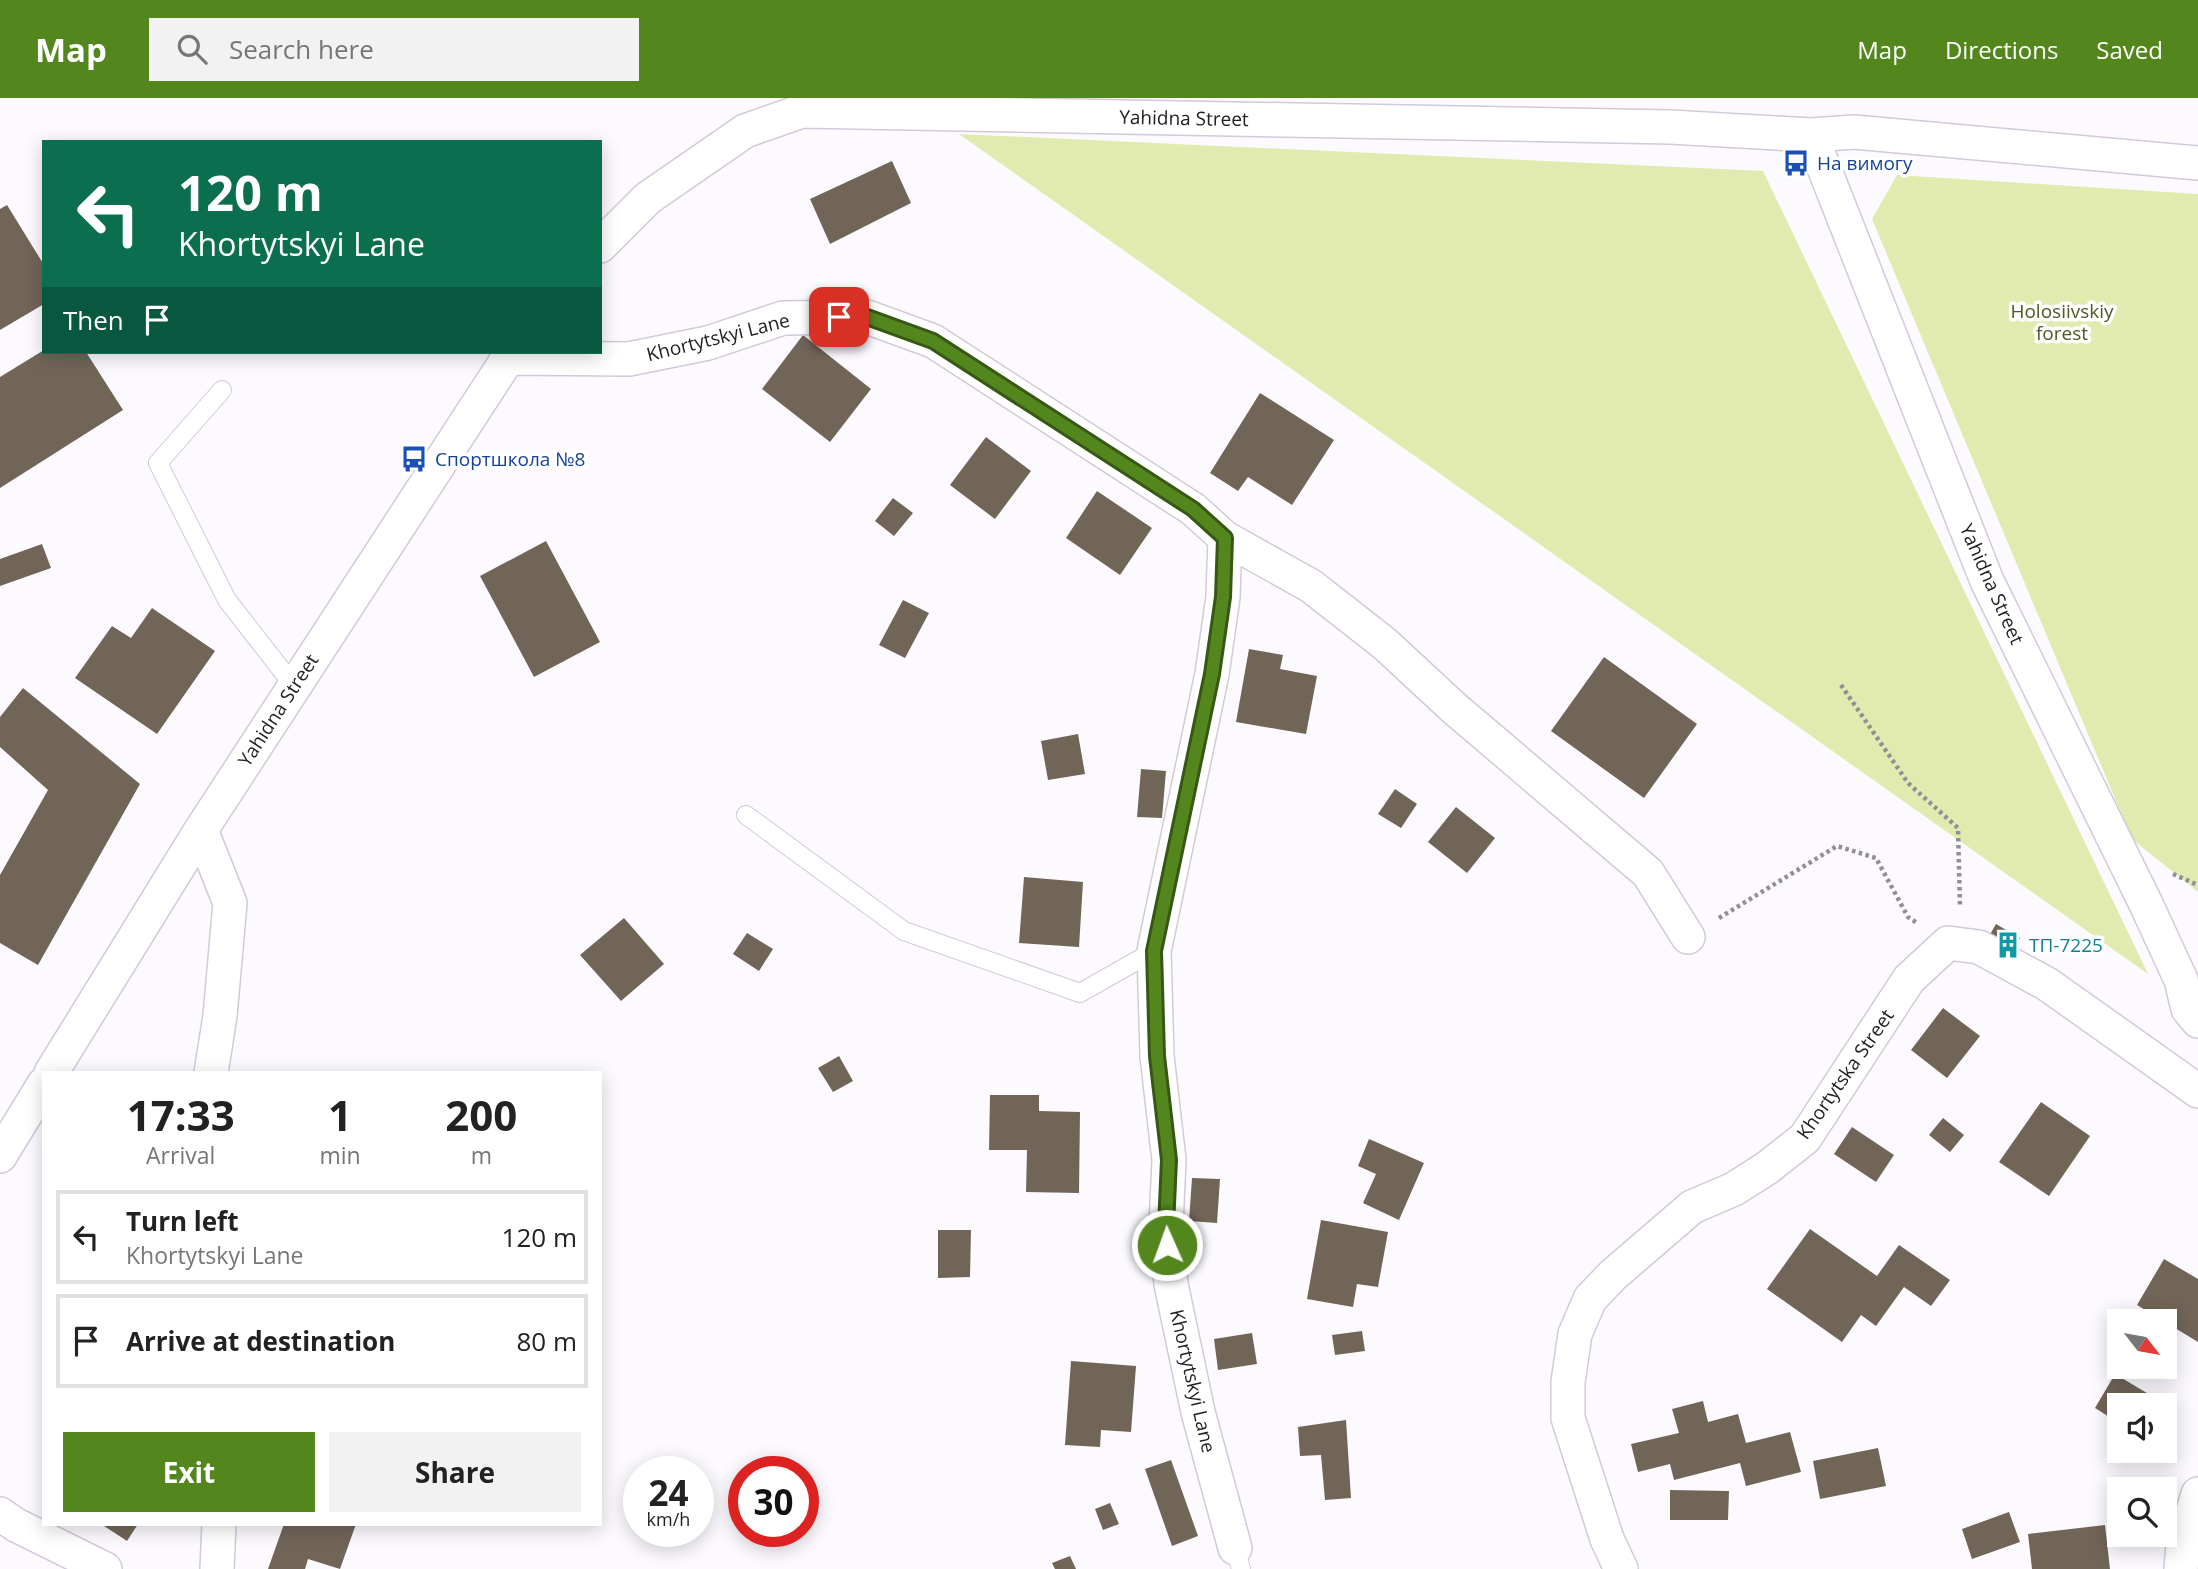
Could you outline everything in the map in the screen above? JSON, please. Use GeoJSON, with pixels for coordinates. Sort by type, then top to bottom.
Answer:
{"type":"FeatureCollection","features":[{"type":"Feature","properties":{"kind":"street","name":"Yahidna Street"},"geometry":{"type":"LineString","coordinates":[[602,244],[648,198],[745,131],[802,111],[1670,127],[1811,135],[1854,132],[2198,163]]}},
{"type":"Feature","properties":{"kind":"street","name":"Yahidna Street"},"geometry":{"type":"LineString","coordinates":[[1811,135],[1987,581],[2182,979],[2188,1009],[2198,1021]]}},
{"type":"Feature","properties":{"kind":"street","name":"Khortytskyi Lane"},"geometry":{"type":"LineString","coordinates":[[509,355],[629,359],[708,343],[783,318],[867,317],[933,341],[1193,509],[1225,538],[1223,597],[1212,674],[1154,951],[1157,1056],[1169,1160],[1166,1226],[1171,1284],[1198,1412],[1238,1558]]}},
{"type":"Feature","properties":{"kind":"street","name":"Yahidna Street"},"geometry":{"type":"LineString","coordinates":[[52,1071],[201,830],[509,355]]}},
{"type":"Feature","properties":{"kind":"street"},"geometry":{"type":"LineString","coordinates":[[1225,538],[1311,586],[1385,644],[1454,708],[1648,873],[1688,937]]}},
{"type":"Feature","properties":{"kind":"street"},"geometry":{"type":"LineString","coordinates":[[201,830],[230,903],[220,1016],[211,1071]]}},
{"type":"Feature","properties":{"kind":"street","name":"Khortytska Street"},"geometry":{"type":"LineString","coordinates":[[1621,1569],[1608,1539],[1567,1418],[1568,1382],[1575,1334],[1590,1299],[1613,1275],[1692,1207],[1734,1189],[1767,1168],[1805,1138],[1909,979],[1948,943],[1979,947],[2047,984],[2198,1091]]}},
{"type":"Feature","properties":{"kind":"street"},"geometry":{"type":"LineString","coordinates":[[0,1156],[42,1087]]}},
{"type":"Feature","properties":{"kind":"street"},"geometry":{"type":"LineString","coordinates":[[2182,1569],[2183,1545],[2198,1494]]}},
{"type":"Feature","properties":{"kind":"street"},"geometry":{"type":"LineString","coordinates":[[0,1514],[16,1525],[105,1569]]}},
{"type":"Feature","properties":{"kind":"street"},"geometry":{"type":"LineString","coordinates":[[217,1569],[219,1526]]}},
{"type":"Feature","properties":{"kind":"lane"},"geometry":{"type":"LineString","coordinates":[[222,390],[158,463],[227,600],[294,686]]}},
{"type":"Feature","properties":{"kind":"lane"},"geometry":{"type":"LineString","coordinates":[[746,815],[904,931],[1080,993],[1154,951]]}},
{"type":"Feature","properties":{"kind":"path"},"geometry":{"type":"LineString","coordinates":[[1841,685],[1908,783],[1958,828],[1960,906],[1979,947]]}},
{"type":"Feature","properties":{"kind":"path"},"geometry":{"type":"LineString","coordinates":[[1688,937],[1837,846],[1877,858],[1908,917]]}},
{"type":"Feature","properties":{"kind":"green space"},"geometry":{"type":"Polygon","coordinates":[[[959,134],[1763,171],[2148,974],[959,134]]]}},
{"type":"Feature","properties":{"kind":"green space","name":"Holosiivskiy forest"},"geometry":{"type":"Polygon","coordinates":[[[1897,175],[2198,194],[2198,892],[2132,839],[1872,219],[1897,175]]]}},
{"type":"Feature","properties":{"kind":"building"},"geometry":{"type":"Polygon","coordinates":[[[892,161],[911,203],[830,244],[810,199],[892,161]]]}},
{"type":"Feature","properties":{"kind":"building"},"geometry":{"type":"Polygon","coordinates":[[[7,205],[42,262],[42,305],[0,330],[0,209],[7,205]]]}},
{"type":"Feature","properties":{"kind":"building"},"geometry":{"type":"Polygon","coordinates":[[[803,335],[871,389],[830,442],[762,389],[803,335]]]}},
{"type":"Feature","properties":{"kind":"building"},"geometry":{"type":"Polygon","coordinates":[[[42,351],[42,354],[87,354],[123,410],[0,488],[0,377],[42,351]]]}},
{"type":"Feature","properties":{"kind":"building"},"geometry":{"type":"Polygon","coordinates":[[[1260,393],[1334,440],[1292,505],[1248,477],[1238,491],[1210,473],[1260,393]]]}},
{"type":"Feature","properties":{"kind":"building"},"geometry":{"type":"Polygon","coordinates":[[[986,437],[1031,471],[995,519],[950,485],[986,437]]]}},
{"type":"Feature","properties":{"kind":"building"},"geometry":{"type":"Polygon","coordinates":[[[1097,491],[1152,528],[1120,575],[1066,538],[1097,491]]]}},
{"type":"Feature","properties":{"kind":"building"},"geometry":{"type":"Polygon","coordinates":[[[893,498],[913,513],[894,536],[875,521],[893,498]]]}},
{"type":"Feature","properties":{"kind":"building"},"geometry":{"type":"Polygon","coordinates":[[[546,541],[600,642],[534,677],[480,576],[546,541]]]}},
{"type":"Feature","properties":{"kind":"building"},"geometry":{"type":"Polygon","coordinates":[[[42,544],[51,568],[0,586],[0,559],[42,544]]]}},
{"type":"Feature","properties":{"kind":"building"},"geometry":{"type":"Polygon","coordinates":[[[903,600],[929,613],[905,658],[879,645],[903,600]]]}},
{"type":"Feature","properties":{"kind":"building"},"geometry":{"type":"Polygon","coordinates":[[[152,608],[215,651],[157,734],[75,678],[112,626],[131,638],[152,608]]]}},
{"type":"Feature","properties":{"kind":"building"},"geometry":{"type":"Polygon","coordinates":[[[1249,649],[1283,655],[1280,669],[1317,676],[1306,734],[1236,722],[1249,649]]]}},
{"type":"Feature","properties":{"kind":"building"},"geometry":{"type":"Polygon","coordinates":[[[1604,657],[1697,724],[1644,798],[1551,731],[1604,657]]]}},
{"type":"Feature","properties":{"kind":"building"},"geometry":{"type":"Polygon","coordinates":[[[23,688],[140,784],[38,965],[0,943],[0,875],[48,790],[0,747],[0,717],[23,688]]]}},
{"type":"Feature","properties":{"kind":"building"},"geometry":{"type":"Polygon","coordinates":[[[1078,734],[1085,774],[1048,780],[1041,741],[1078,734]]]}},
{"type":"Feature","properties":{"kind":"building"},"geometry":{"type":"Polygon","coordinates":[[[1141,769],[1166,771],[1162,818],[1137,817],[1141,769]]]}},
{"type":"Feature","properties":{"kind":"building"},"geometry":{"type":"Polygon","coordinates":[[[1395,789],[1417,804],[1401,828],[1378,814],[1395,789]]]}},
{"type":"Feature","properties":{"kind":"building"},"geometry":{"type":"Polygon","coordinates":[[[1456,807],[1495,838],[1467,873],[1428,842],[1456,807]]]}},
{"type":"Feature","properties":{"kind":"building"},"geometry":{"type":"Polygon","coordinates":[[[1024,877],[1083,882],[1079,947],[1019,943],[1024,877]]]}},
{"type":"Feature","properties":{"kind":"building"},"geometry":{"type":"Polygon","coordinates":[[[624,918],[664,964],[621,1001],[580,955],[624,918]]]}},
{"type":"Feature","properties":{"kind":"building","name":"ТП-7225"},"geometry":{"type":"Polygon","coordinates":[[[1996,924],[2020,938],[2011,953],[1988,938],[1996,924]]]}},
{"type":"Feature","properties":{"kind":"building"},"geometry":{"type":"Polygon","coordinates":[[[747,933],[773,949],[759,971],[733,954],[747,933]]]}},
{"type":"Feature","properties":{"kind":"building"},"geometry":{"type":"Polygon","coordinates":[[[1943,1008],[1980,1036],[1947,1078],[1911,1050],[1943,1008]]]}},
{"type":"Feature","properties":{"kind":"building"},"geometry":{"type":"Polygon","coordinates":[[[839,1056],[853,1081],[833,1092],[818,1068],[839,1056]]]}},
{"type":"Feature","properties":{"kind":"building"},"geometry":{"type":"Polygon","coordinates":[[[990,1095],[1039,1095],[1039,1111],[1080,1112],[1079,1193],[1026,1192],[1027,1150],[989,1150],[990,1095]]]}},
{"type":"Feature","properties":{"kind":"building"},"geometry":{"type":"Polygon","coordinates":[[[2041,1102],[2090,1136],[2049,1196],[1999,1162],[2041,1102]]]}},
{"type":"Feature","properties":{"kind":"building"},"geometry":{"type":"Polygon","coordinates":[[[1943,1118],[1964,1135],[1950,1152],[1929,1135],[1943,1118]]]}},
{"type":"Feature","properties":{"kind":"building"},"geometry":{"type":"Polygon","coordinates":[[[1852,1127],[1894,1155],[1876,1182],[1834,1154],[1852,1127]]]}},
{"type":"Feature","properties":{"kind":"building"},"geometry":{"type":"Polygon","coordinates":[[[1369,1139],[1424,1163],[1399,1220],[1363,1203],[1376,1174],[1358,1166],[1369,1139]]]}},
{"type":"Feature","properties":{"kind":"building"},"geometry":{"type":"Polygon","coordinates":[[[1192,1178],[1220,1179],[1217,1223],[1189,1221],[1192,1178]]]}},
{"type":"Feature","properties":{"kind":"building"},"geometry":{"type":"Polygon","coordinates":[[[1321,1220],[1388,1232],[1378,1287],[1357,1284],[1353,1307],[1307,1299],[1321,1220]]]}},
{"type":"Feature","properties":{"kind":"building"},"geometry":{"type":"Polygon","coordinates":[[[1810,1229],[1877,1276],[1899,1245],[1950,1280],[1931,1306],[1904,1287],[1876,1326],[1861,1315],[1842,1342],[1767,1289],[1810,1229]]]}},
{"type":"Feature","properties":{"kind":"building"},"geometry":{"type":"Polygon","coordinates":[[[938,1230],[971,1230],[970,1277],[938,1278],[938,1230]]]}},
{"type":"Feature","properties":{"kind":"building"},"geometry":{"type":"Polygon","coordinates":[[[2164,1259],[2198,1279],[2198,1342],[2177,1329],[2177,1309],[2144,1309],[2137,1305],[2164,1259]]]}},
{"type":"Feature","properties":{"kind":"building"},"geometry":{"type":"Polygon","coordinates":[[[1362,1331],[1365,1351],[1335,1355],[1332,1335],[1362,1331]]]}},
{"type":"Feature","properties":{"kind":"building"},"geometry":{"type":"Polygon","coordinates":[[[1252,1333],[1257,1364],[1218,1370],[1214,1339],[1252,1333]]]}},
{"type":"Feature","properties":{"kind":"building"},"geometry":{"type":"Polygon","coordinates":[[[1071,1361],[1136,1366],[1131,1432],[1101,1430],[1100,1447],[1065,1445],[1071,1361]]]}},
{"type":"Feature","properties":{"kind":"building"},"geometry":{"type":"Polygon","coordinates":[[[2112,1379],[2123,1379],[2147,1393],[2107,1393],[2107,1416],[2095,1408],[2112,1379]]]}},
{"type":"Feature","properties":{"kind":"building"},"geometry":{"type":"Polygon","coordinates":[[[1703,1401],[1708,1422],[1738,1414],[1746,1443],[1790,1432],[1801,1472],[1746,1486],[1740,1463],[1674,1480],[1670,1464],[1638,1472],[1631,1444],[1679,1433],[1672,1409],[1703,1401]]]}},
{"type":"Feature","properties":{"kind":"building"},"geometry":{"type":"Polygon","coordinates":[[[1346,1420],[1351,1498],[1325,1500],[1321,1455],[1300,1456],[1298,1427],[1346,1420]]]}},
{"type":"Feature","properties":{"kind":"building"},"geometry":{"type":"Polygon","coordinates":[[[1878,1448],[1886,1486],[1820,1499],[1813,1461],[1878,1448]]]}},
{"type":"Feature","properties":{"kind":"building"},"geometry":{"type":"Polygon","coordinates":[[[1171,1460],[1198,1536],[1172,1546],[1145,1469],[1171,1460]]]}},
{"type":"Feature","properties":{"kind":"building"},"geometry":{"type":"Polygon","coordinates":[[[1670,1490],[1729,1491],[1728,1520],[1670,1520],[1670,1490]]]}},
{"type":"Feature","properties":{"kind":"building"},"geometry":{"type":"Polygon","coordinates":[[[1110,1503],[1119,1524],[1103,1530],[1095,1509],[1110,1503]]]}},
{"type":"Feature","properties":{"kind":"building"},"geometry":{"type":"Polygon","coordinates":[[[2009,1512],[2020,1542],[1972,1559],[1962,1529],[2009,1512]]]}},
{"type":"Feature","properties":{"kind":"building"},"geometry":{"type":"Polygon","coordinates":[[[2105,1525],[2110,1569],[2032,1569],[2028,1534],[2105,1525]]]}},
{"type":"Feature","properties":{"kind":"building"},"geometry":{"type":"Polygon","coordinates":[[[104,1526],[137,1526],[127,1541],[104,1526]]]}},
{"type":"Feature","properties":{"kind":"building"},"geometry":{"type":"Polygon","coordinates":[[[283,1526],[355,1526],[340,1569],[308,1559],[305,1569],[268,1569],[283,1526]]]}},
{"type":"Feature","properties":{"kind":"building"},"geometry":{"type":"Polygon","coordinates":[[[1070,1556],[1076,1569],[1055,1569],[1052,1563],[1070,1556]]]}},
{"type":"Feature","properties":{"kind":"place","name":"На вимогу"},"geometry":{"type":"Point","coordinates":[1796,163]}},
{"type":"Feature","properties":{"kind":"place","name":"Спортшкола №8"},"geometry":{"type":"Point","coordinates":[414,459]}},
{"type":"Feature","properties":{"kind":"place","name":"ТП-7225"},"geometry":{"type":"Point","coordinates":[2008,945]}},
{"type":"Feature","properties":{"kind":"route"},"geometry":{"type":"LineString","coordinates":[[839,317],[867,317],[933,341],[1193,509],[1225,538],[1223,597],[1212,674],[1154,951],[1157,1056],[1169,1160],[1167,1245]]}}]}
